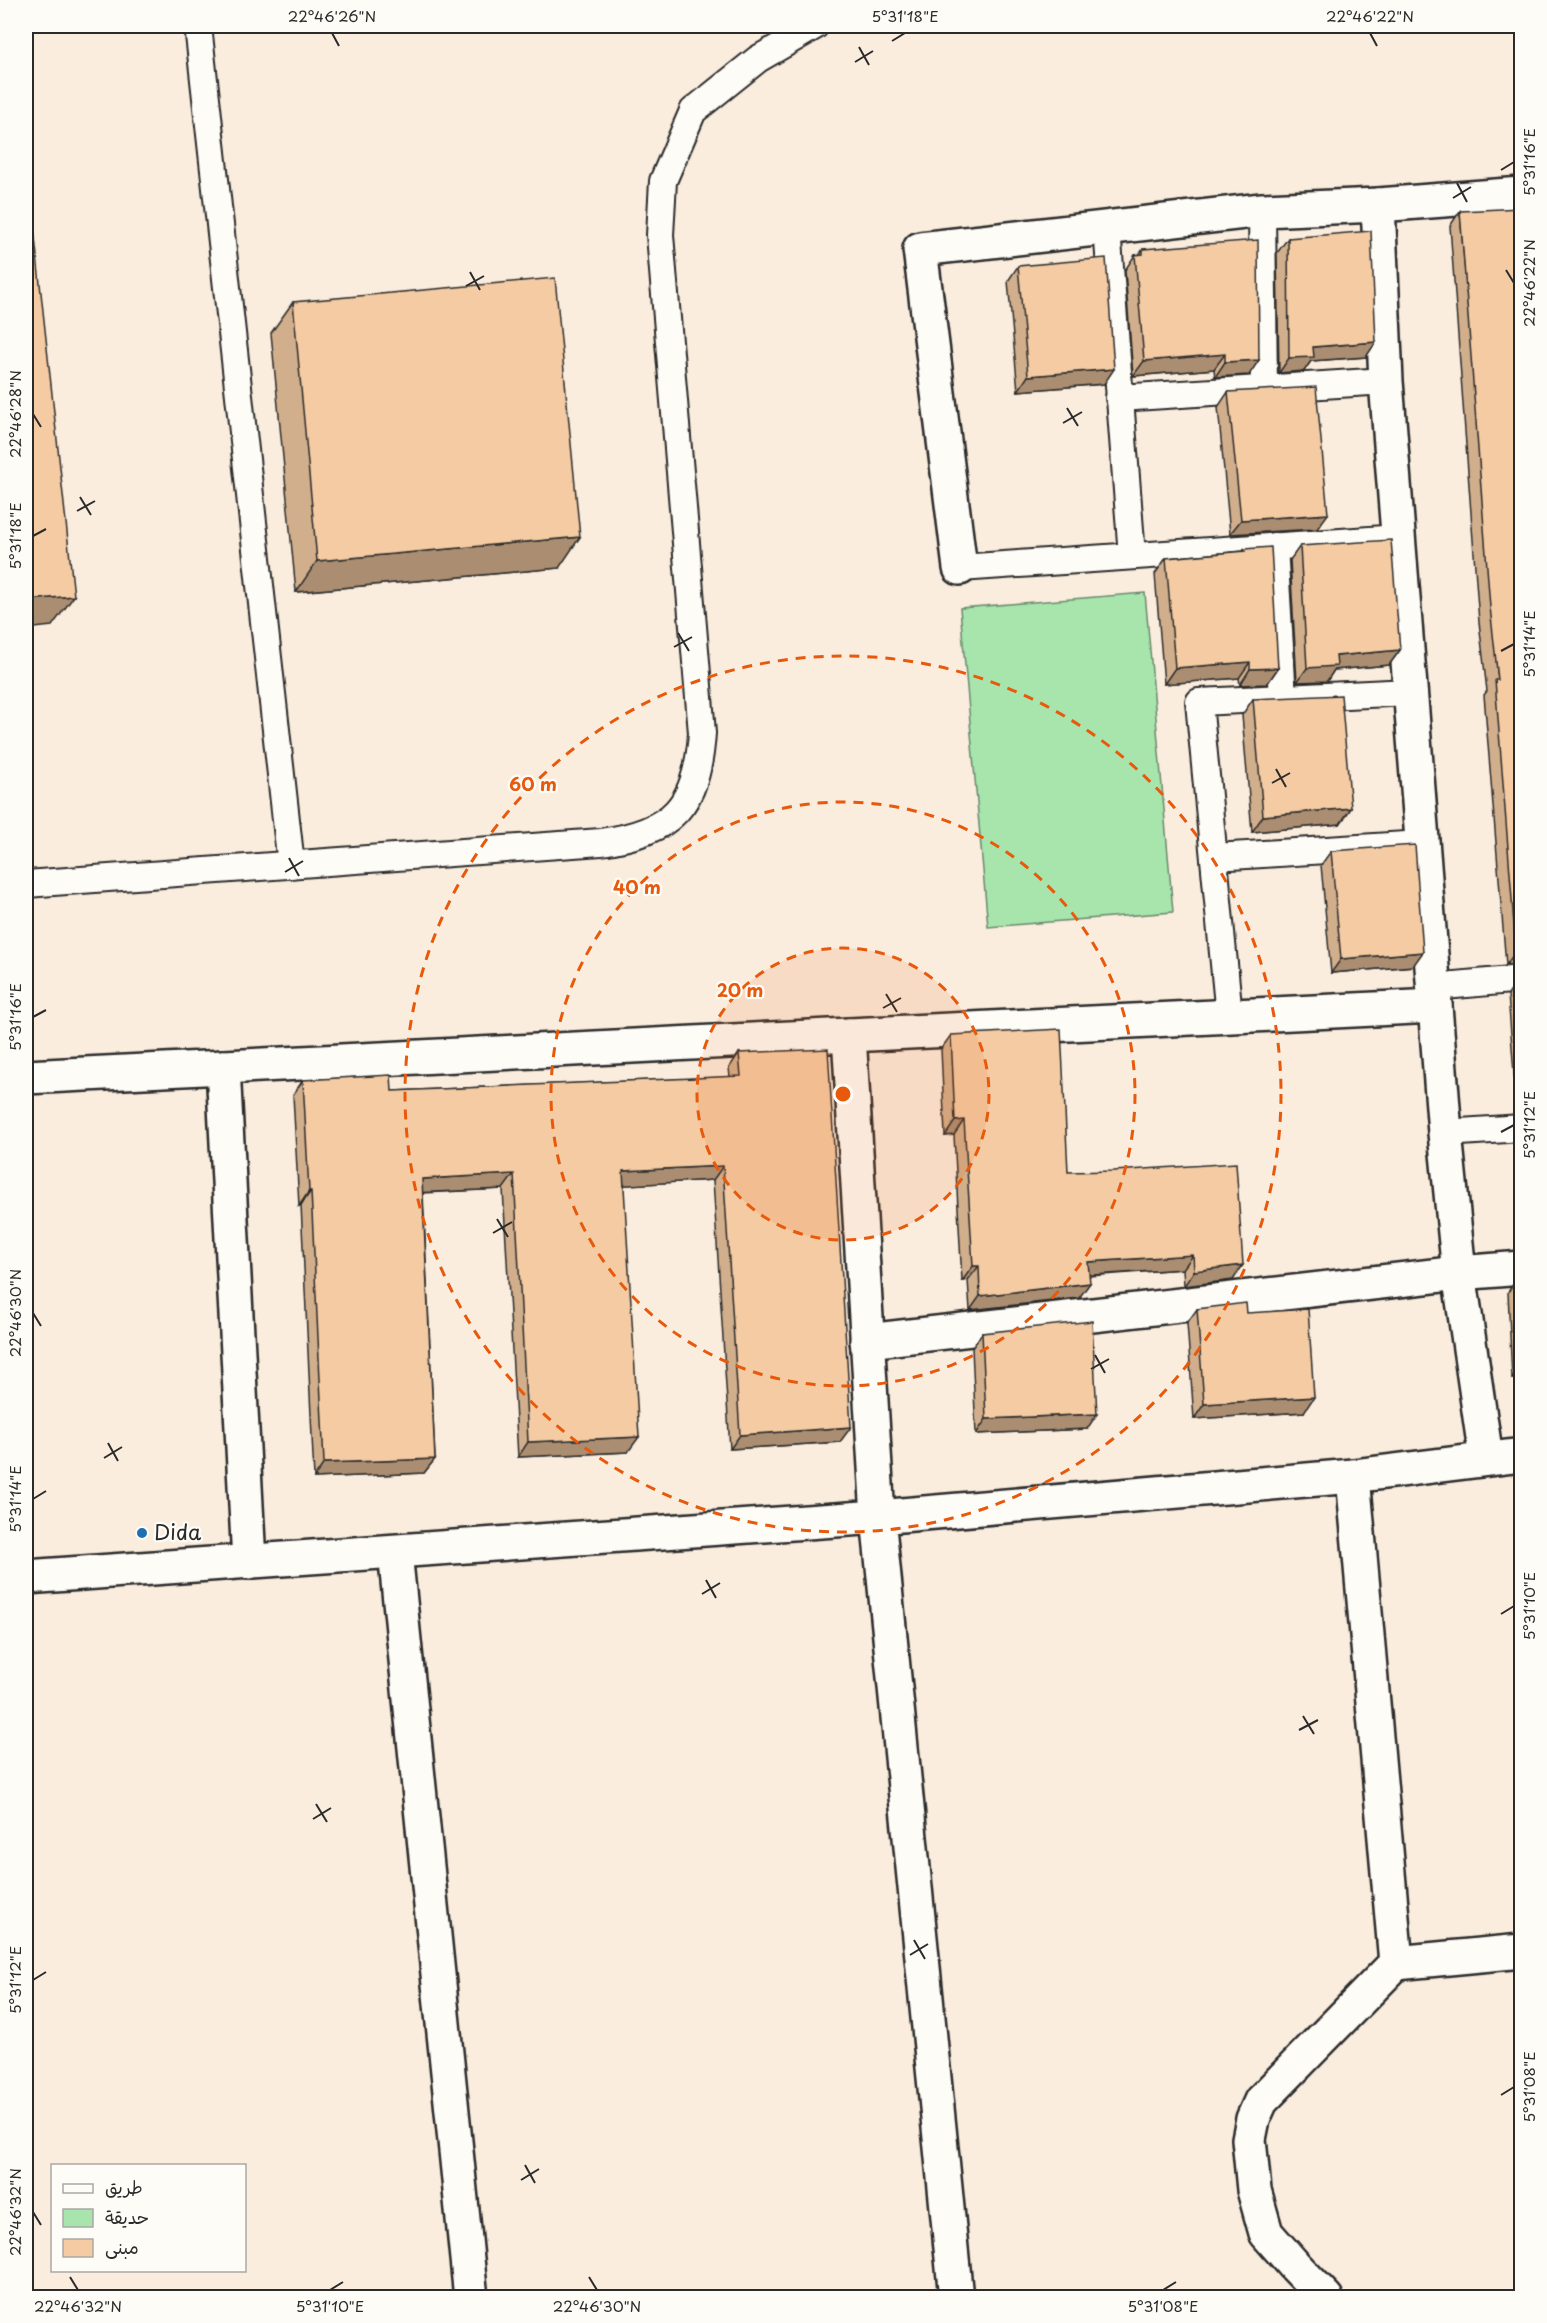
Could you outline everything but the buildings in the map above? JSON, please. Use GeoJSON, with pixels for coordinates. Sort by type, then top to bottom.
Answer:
{"type":"FeatureCollection","features":[{"type":"Feature","properties":{"kind":"street"},"geometry":{"type":"LineString","coordinates":[[960,568],[920,249],[1262,210],[1378,205],[1521,194]]}},
{"type":"Feature","properties":{"kind":"street"},"geometry":{"type":"LineString","coordinates":[[1378,205],[1386,381],[1445,1133],[1459,1273],[1486,1458]]}},
{"type":"Feature","properties":{"kind":"street"},"geometry":{"type":"LineString","coordinates":[[26,1077],[1229,1017],[1434,996]]}},
{"type":"Feature","properties":{"kind":"street"},"geometry":{"type":"LineString","coordinates":[[849,1035],[878,1517],[956,2298]]}},
{"type":"Feature","properties":{"kind":"street"},"geometry":{"type":"LineString","coordinates":[[223,1067],[249,1562]]}},
{"type":"Feature","properties":{"kind":"street"},"geometry":{"type":"LineString","coordinates":[[867,1341],[1459,1273],[1521,1268]]}},
{"type":"Feature","properties":{"kind":"street"},"geometry":{"type":"LineString","coordinates":[[26,1576],[878,1517],[1353,1476],[1521,1455]]}},
{"type":"Feature","properties":{"kind":"street"},"geometry":{"type":"LineString","coordinates":[[1353,1476],[1396,1963]]}},
{"type":"Feature","properties":{"kind":"street"},"geometry":{"type":"LineString","coordinates":[[395,1552],[471,2298]]}},
{"type":"Feature","properties":{"kind":"street"},"geometry":{"type":"LineString","coordinates":[[1326,2298],[1266,2233],[1254,2190],[1249,2139],[1253,2119],[1261,2101],[1396,1963],[1521,1951]]}},
{"type":"Feature","properties":{"kind":"lane"},"geometry":{"type":"LineString","coordinates":[[198,26],[291,865]]}},
{"type":"Feature","properties":{"kind":"lane"},"geometry":{"type":"LineString","coordinates":[[26,884],[601,842],[628,838],[654,830],[675,814],[691,790],[700,763],[702,733],[660,235],[663,181],[693,111],[758,59],[815,26]]}},
{"type":"Feature","properties":{"kind":"lane"},"geometry":{"type":"LineString","coordinates":[[1262,210],[1264,389]]}},
{"type":"Feature","properties":{"kind":"lane"},"geometry":{"type":"LineString","coordinates":[[1107,228],[1132,556]]}},
{"type":"Feature","properties":{"kind":"lane"},"geometry":{"type":"LineString","coordinates":[[1119,398],[1386,381]]}},
{"type":"Feature","properties":{"kind":"lane"},"geometry":{"type":"LineString","coordinates":[[960,568],[1399,538]]}},
{"type":"Feature","properties":{"kind":"lane"},"geometry":{"type":"LineString","coordinates":[[1274,546],[1283,698]]}},
{"type":"Feature","properties":{"kind":"lane"},"geometry":{"type":"LineString","coordinates":[[1229,1017],[1199,702],[1410,692]]}},
{"type":"Feature","properties":{"kind":"lane"},"geometry":{"type":"LineString","coordinates":[[1215,857],[1422,844]]}},
{"type":"Feature","properties":{"kind":"lane"},"geometry":{"type":"LineString","coordinates":[[1434,996],[1521,979]]}},
{"type":"Feature","properties":{"kind":"lane"},"geometry":{"type":"LineString","coordinates":[[1445,1133],[1521,1128]]}},
{"type":"Feature","properties":{"kind":"green space"},"geometry":{"type":"Polygon","coordinates":[[[1145,593],[1173,912],[988,927],[960,608],[1145,593]]]}},
{"type":"Feature","properties":{"kind":"place","name":"Dida"},"geometry":{"type":"Point","coordinates":[142,1533]}}]}
